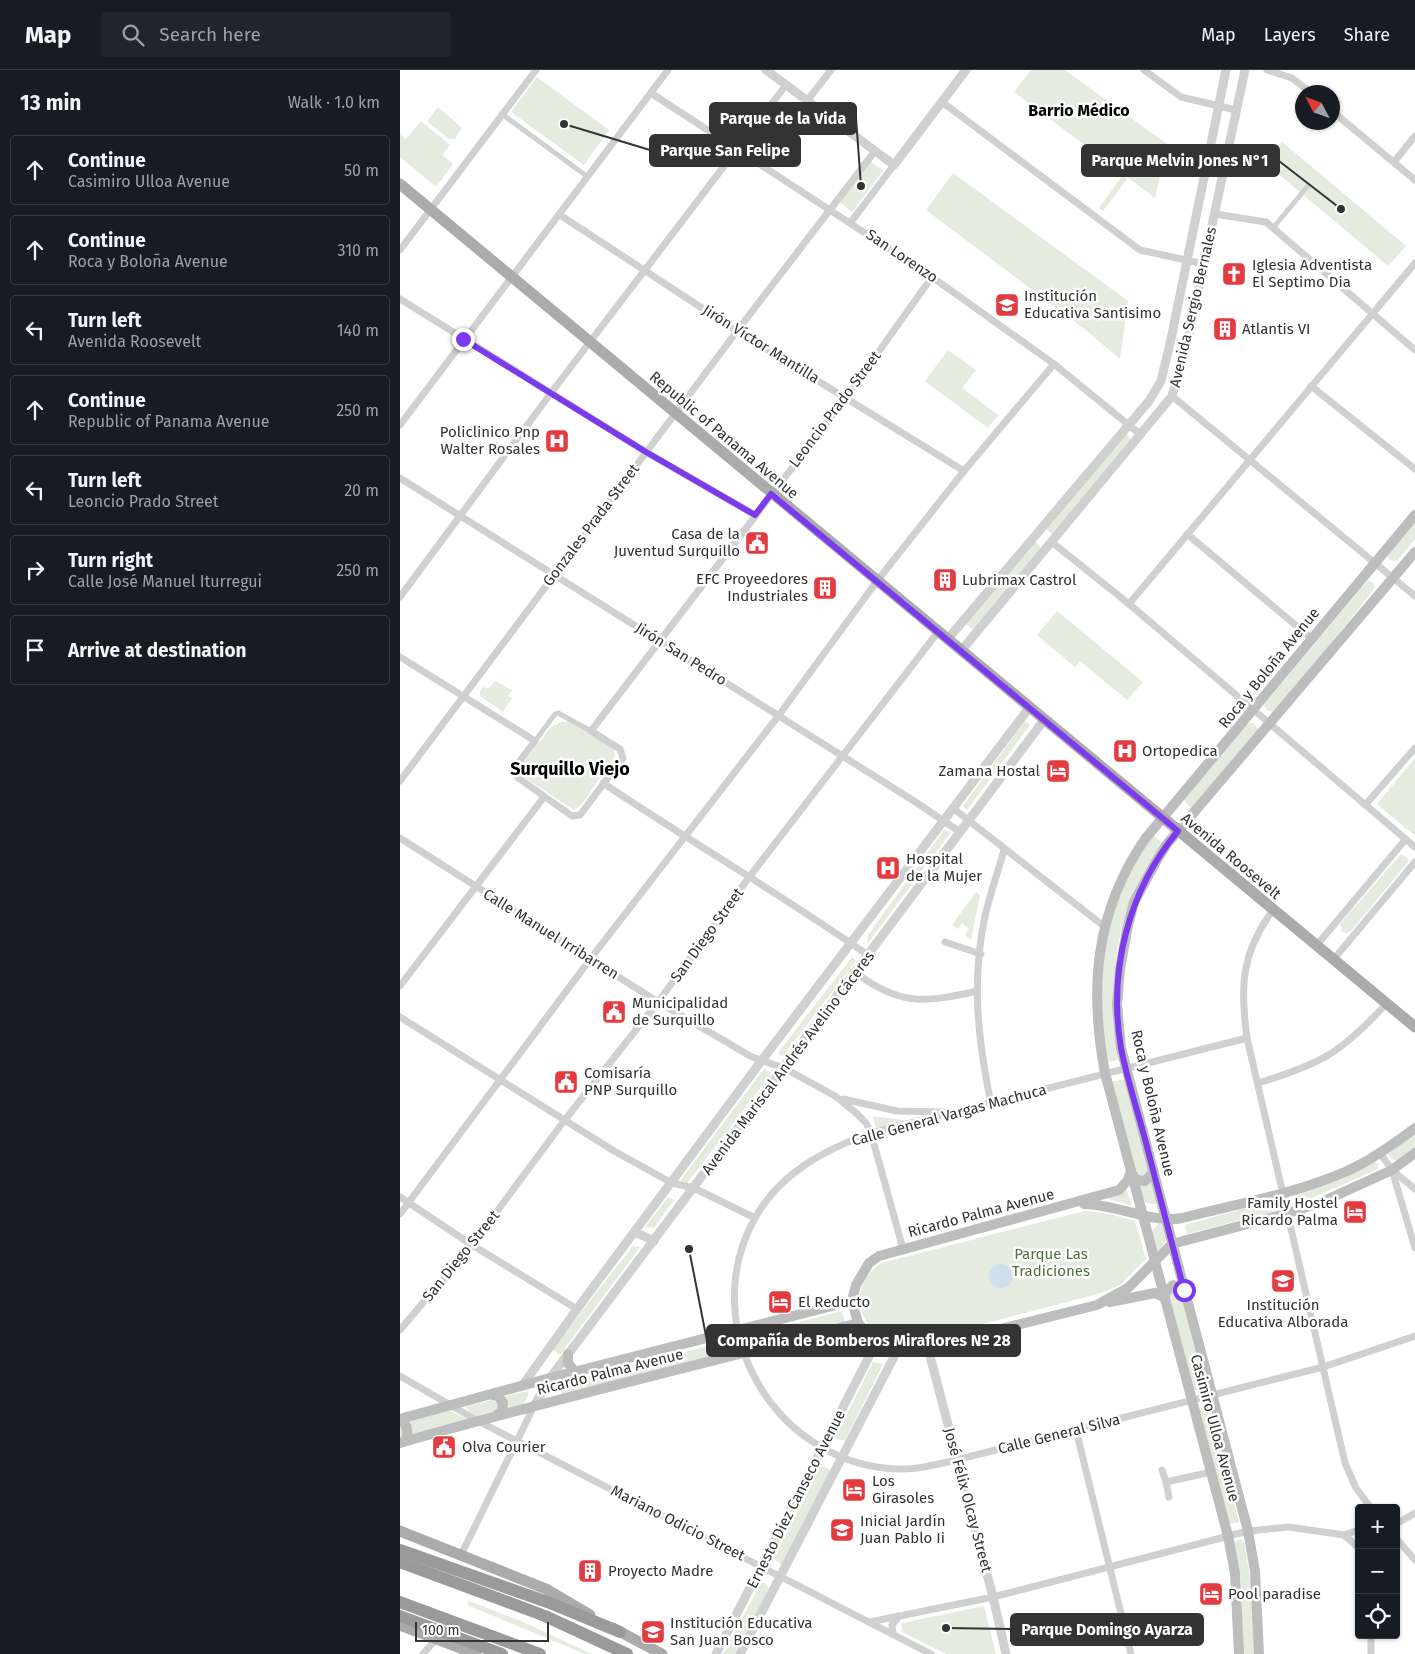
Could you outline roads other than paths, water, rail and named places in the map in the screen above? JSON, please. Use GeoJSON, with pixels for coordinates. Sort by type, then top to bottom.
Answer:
{"type":"FeatureCollection","features":[{"type":"Feature","properties":{"kind":"highway"},"geometry":{"type":"LineString","coordinates":[[400,1550],[550,1603],[620,1632]]}},
{"type":"Feature","properties":{"kind":"highway"},"geometry":{"type":"LineString","coordinates":[[400,1562],[545,1616],[627,1654]]}},
{"type":"Feature","properties":{"kind":"highway"},"geometry":{"type":"LineString","coordinates":[[400,1602],[540,1654]]}},
{"type":"Feature","properties":{"kind":"highway"},"geometry":{"type":"LineString","coordinates":[[400,1616],[502,1654]]}},
{"type":"Feature","properties":{"kind":"main road","name":"Republic of Panama Avenue"},"geometry":{"type":"LineString","coordinates":[[400,184],[1029,708]]}},
{"type":"Feature","properties":{"kind":"main road","name":"Roca y Boloña Avenue"},"geometry":{"type":"LineString","coordinates":[[1142,1214],[1105,1073],[1099,1041],[1096,990],[1098,955],[1105,926],[1126,870],[1162,818],[1254,711],[1312,638],[1415,515]]}},
{"type":"Feature","properties":{"kind":"main road","name":"Roca y Boloña Avenue"},"geometry":{"type":"LineString","coordinates":[[1166,1221],[1121,1048],[1117,1005],[1120,969],[1126,930],[1134,902],[1157,860],[1178,831],[1415,552]]}},
{"type":"Feature","properties":{"kind":"main road","name":"Avenida Roosevelt"},"geometry":{"type":"LineString","coordinates":[[1029,708],[1415,1027]]}},
{"type":"Feature","properties":{"kind":"main road"},"geometry":{"type":"LineString","coordinates":[[1075,1203],[1099,1204],[1166,1221],[1284,1192],[1348,1170],[1380,1153],[1415,1128]]}},
{"type":"Feature","properties":{"kind":"main road"},"geometry":{"type":"LineString","coordinates":[[1097,1304],[1128,1288],[1172,1244],[1288,1213],[1324,1201],[1392,1170],[1415,1153]]}},
{"type":"Feature","properties":{"kind":"main road"},"geometry":{"type":"LineString","coordinates":[[1132,1173],[1136,1180],[1145,1181],[1152,1174],[1153,1170]]}},
{"type":"Feature","properties":{"kind":"main road","name":"Ricardo Palma Avenue"},"geometry":{"type":"LineString","coordinates":[[400,1419],[550,1378],[739,1332],[852,1301],[856,1285],[869,1263],[879,1256],[1119,1190],[1132,1173]]}},
{"type":"Feature","properties":{"kind":"main road","name":"Casimiro Ulloa Avenue"},"geometry":{"type":"LineString","coordinates":[[1142,1214],[1228,1536],[1235,1573],[1239,1654]]}},
{"type":"Feature","properties":{"kind":"main road","name":"Casimiro Ulloa Avenue"},"geometry":{"type":"LineString","coordinates":[[1166,1221],[1248,1531],[1255,1572],[1259,1654]]}},
{"type":"Feature","properties":{"kind":"main road"},"geometry":{"type":"LineString","coordinates":[[852,1301],[858,1323],[876,1343],[897,1351],[928,1348],[1097,1304],[1155,1293],[1164,1296],[1173,1286],[1184,1290]]}},
{"type":"Feature","properties":{"kind":"main road","name":"Ricardo Palma Avenue"},"geometry":{"type":"LineString","coordinates":[[403,1442],[497,1415],[744,1354],[858,1323]]}},
{"type":"Feature","properties":{"kind":"main road"},"geometry":{"type":"LineString","coordinates":[[568,1354],[568,1363],[575,1372]]}},
{"type":"Feature","properties":{"kind":"main road"},"geometry":{"type":"LineString","coordinates":[[493,1395],[498,1396],[503,1403],[503,1409],[497,1415]]}},
{"type":"Feature","properties":{"kind":"main road"},"geometry":{"type":"LineString","coordinates":[[400,1419],[407,1427],[403,1442]]}},
{"type":"Feature","properties":{"kind":"main road"},"geometry":{"type":"LineString","coordinates":[[400,1531],[546,1590],[662,1654]]}},
{"type":"Feature","properties":{"kind":"main road"},"geometry":{"type":"LineString","coordinates":[[400,1625],[476,1654]]}},
{"type":"Feature","properties":{"kind":"street"},"geometry":{"type":"LineString","coordinates":[[400,250],[536,70]]}},
{"type":"Feature","properties":{"kind":"street"},"geometry":{"type":"LineString","coordinates":[[400,425],[463,339],[560,215],[668,70]]}},
{"type":"Feature","properties":{"kind":"street"},"geometry":{"type":"LineString","coordinates":[[766,70],[894,165]]}},
{"type":"Feature","properties":{"kind":"street"},"geometry":{"type":"LineString","coordinates":[[807,101],[831,70]]}},
{"type":"Feature","properties":{"kind":"street"},"geometry":{"type":"LineString","coordinates":[[851,222],[966,70]]}},
{"type":"Feature","properties":{"kind":"street"},"geometry":{"type":"LineString","coordinates":[[1144,70],[1181,97],[1236,110]]}},
{"type":"Feature","properties":{"kind":"street","name":"Avenida Sergio Bernales"},"geometry":{"type":"LineString","coordinates":[[942,636],[1149,401],[1161,381],[1172,340],[1226,70]]}},
{"type":"Feature","properties":{"kind":"street","name":"Avenida Sergio Bernales"},"geometry":{"type":"LineString","coordinates":[[961,651],[1172,396],[1187,343],[1245,70]]}},
{"type":"Feature","properties":{"kind":"street"},"geometry":{"type":"LineString","coordinates":[[1267,70],[1292,78],[1301,85]]}},
{"type":"Feature","properties":{"kind":"street"},"geometry":{"type":"LineString","coordinates":[[400,597],[590,342],[646,272],[736,149],[786,85]]}},
{"type":"Feature","properties":{"kind":"street","name":"San Lorenzo"},"geometry":{"type":"LineString","coordinates":[[651,93],[851,222],[932,277],[1054,364],[1141,435]]}},
{"type":"Feature","properties":{"kind":"street"},"geometry":{"type":"LineString","coordinates":[[942,102],[1140,250],[1204,264]]}},
{"type":"Feature","properties":{"kind":"street"},"geometry":{"type":"LineString","coordinates":[[503,115],[588,177]]}},
{"type":"Feature","properties":{"kind":"street"},"geometry":{"type":"LineString","coordinates":[[1340,118],[1415,180]]}},
{"type":"Feature","properties":{"kind":"street"},"geometry":{"type":"LineString","coordinates":[[1394,162],[1415,136]]}},
{"type":"Feature","properties":{"kind":"street","name":"Gonzales Prada Street"},"geometry":{"type":"LineString","coordinates":[[400,781],[737,330],[875,151]]}},
{"type":"Feature","properties":{"kind":"street"},"geometry":{"type":"LineString","coordinates":[[1205,177],[1222,180]]}},
{"type":"Feature","properties":{"kind":"street"},"geometry":{"type":"LineString","coordinates":[[1273,228],[1307,187]]}},
{"type":"Feature","properties":{"kind":"street"},"geometry":{"type":"LineString","coordinates":[[1215,214],[1266,222],[1415,350]]}},
{"type":"Feature","properties":{"kind":"street","name":"Jirón Víctor Mantilla"},"geometry":{"type":"LineString","coordinates":[[560,215],[737,330],[847,396],[964,470]]}},
{"type":"Feature","properties":{"kind":"street"},"geometry":{"type":"LineString","coordinates":[[1129,604],[1415,263]]}},
{"type":"Feature","properties":{"kind":"street","name":"Leoncio Prado Street"},"geometry":{"type":"LineString","coordinates":[[592,731],[847,396],[932,277]]}},
{"type":"Feature","properties":{"kind":"street"},"geometry":{"type":"LineString","coordinates":[[400,299],[646,452],[755,515]]}},
{"type":"Feature","properties":{"kind":"street"},"geometry":{"type":"LineString","coordinates":[[1172,340],[1187,343]]}},
{"type":"Feature","properties":{"kind":"street"},"geometry":{"type":"LineString","coordinates":[[400,1214],[591,958],[779,715],[877,581],[964,470],[1054,364]]}},
{"type":"Feature","properties":{"kind":"street"},"geometry":{"type":"LineString","coordinates":[[1311,386],[1415,470]]}},
{"type":"Feature","properties":{"kind":"street"},"geometry":{"type":"LineString","coordinates":[[1172,396],[1415,596]]}},
{"type":"Feature","properties":{"kind":"street","name":"Jirón San Pedro"},"geometry":{"type":"LineString","coordinates":[[400,478],[843,755],[960,832]]}},
{"type":"Feature","properties":{"kind":"street"},"geometry":{"type":"LineString","coordinates":[[1187,534],[1312,638]]}},
{"type":"Feature","properties":{"kind":"street"},"geometry":{"type":"LineString","coordinates":[[1053,542],[1129,604],[1415,847]]}},
{"type":"Feature","properties":{"kind":"street","name":"San Diego Street"},"geometry":{"type":"LineString","coordinates":[[400,1330],[472,1245],[564,1121],[658,1002],[750,876],[843,755],[942,636]]}},
{"type":"Feature","properties":{"kind":"street"},"geometry":{"type":"LineString","coordinates":[[400,657],[535,741]]}},
{"type":"Feature","properties":{"kind":"street","name":"Avenida Mariscal Andrés Avelino Cáceres"},"geometry":{"type":"LineString","coordinates":[[522,1386],[576,1309],[672,1183],[762,1060],[853,944],[1029,708]]}},
{"type":"Feature","properties":{"kind":"street"},"geometry":{"type":"LineString","coordinates":[[558,713],[592,731],[620,750],[623,758],[583,812],[577,816],[572,816],[519,780],[516,766],[555,714],[558,713]]}},
{"type":"Feature","properties":{"kind":"street","name":"Avenida Mariscal Andrés Avelino Cáceres"},"geometry":{"type":"LineString","coordinates":[[534,1406],[550,1378],[1044,720]]}},
{"type":"Feature","properties":{"kind":"street"},"geometry":{"type":"LineString","coordinates":[[1366,804],[1415,748]]}},
{"type":"Feature","properties":{"kind":"street"},"geometry":{"type":"LineString","coordinates":[[604,784],[685,838],[750,876],[868,955]]}},
{"type":"Feature","properties":{"kind":"street"},"geometry":{"type":"LineString","coordinates":[[400,986],[544,797]]}},
{"type":"Feature","properties":{"kind":"street"},"geometry":{"type":"LineString","coordinates":[[954,809],[1011,856],[1105,926]]}},
{"type":"Feature","properties":{"kind":"street","name":"Calle Manuel Irribarren"},"geometry":{"type":"LineString","coordinates":[[400,838],[658,1002],[752,1057],[784,1068],[835,1096],[855,1112],[866,1123],[871,1133],[903,1249]]}},
{"type":"Feature","properties":{"kind":"street"},"geometry":{"type":"LineString","coordinates":[[1316,946],[1405,840]]}},
{"type":"Feature","properties":{"kind":"street"},"geometry":{"type":"LineString","coordinates":[[990,1104],[978,1036],[976,991],[985,918],[1004,850]]}},
{"type":"Feature","properties":{"kind":"street"},"geometry":{"type":"LineString","coordinates":[[999,863],[1011,856]]}},
{"type":"Feature","properties":{"kind":"street"},"geometry":{"type":"LineString","coordinates":[[1332,960],[1415,862]]}},
{"type":"Feature","properties":{"kind":"street"},"geometry":{"type":"LineString","coordinates":[[1273,910],[1262,925],[1247,958],[1243,1005],[1247,1038],[1349,1476],[1368,1504]]}},
{"type":"Feature","properties":{"kind":"street"},"geometry":{"type":"LineString","coordinates":[[945,942],[981,954]]}},
{"type":"Feature","properties":{"kind":"street"},"geometry":{"type":"LineString","coordinates":[[855,972],[888,993],[911,999],[945,998],[976,991]]}},
{"type":"Feature","properties":{"kind":"street"},"geometry":{"type":"LineString","coordinates":[[1258,1083],[1298,1071],[1321,1061],[1348,1042],[1386,1004]]}},
{"type":"Feature","properties":{"kind":"street"},"geometry":{"type":"LineString","coordinates":[[400,1017],[564,1121],[672,1183],[694,1188],[755,1218]]}},
{"type":"Feature","properties":{"kind":"street","name":"Calle General Vargas Machuca"},"geometry":{"type":"LineString","coordinates":[[744,1354],[736,1312],[739,1260],[755,1218],[774,1193],[800,1167],[839,1144],[871,1133],[1247,1038]]}},
{"type":"Feature","properties":{"kind":"street","name":"Calle Manuel Irribarren"},"geometry":{"type":"LineString","coordinates":[[835,1096],[898,1112],[953,1113]]}},
{"type":"Feature","properties":{"kind":"street"},"geometry":{"type":"LineString","coordinates":[[1380,1153],[1392,1170],[1415,1188]]}},
{"type":"Feature","properties":{"kind":"street"},"geometry":{"type":"LineString","coordinates":[[1392,1170],[1415,1248]]}},
{"type":"Feature","properties":{"kind":"street"},"geometry":{"type":"LineString","coordinates":[[400,1197],[472,1245],[576,1309]]}},
{"type":"Feature","properties":{"kind":"street"},"geometry":{"type":"LineString","coordinates":[[635,1232],[654,1241]]}},
{"type":"Feature","properties":{"kind":"street","name":"Calle General Silva"},"geometry":{"type":"LineString","coordinates":[[744,1354],[755,1380],[772,1406],[803,1436],[822,1448],[843,1457],[864,1464],[899,1469],[956,1460],[1323,1367],[1415,1336]]}},
{"type":"Feature","properties":{"kind":"street","name":"Ernesto Diez Canseco Avenue"},"geometry":{"type":"LineString","coordinates":[[717,1653],[876,1343]]}},
{"type":"Feature","properties":{"kind":"street","name":"José Félix Olcay Street"},"geometry":{"type":"LineString","coordinates":[[928,1348],[956,1460],[994,1597],[1006,1654]]}},
{"type":"Feature","properties":{"kind":"street","name":"Ernesto Diez Canseco Avenue"},"geometry":{"type":"LineString","coordinates":[[740,1654],[897,1351]]}},
{"type":"Feature","properties":{"kind":"street","name":"Mariano Odicio Street"},"geometry":{"type":"LineString","coordinates":[[400,1376],[478,1421],[931,1654]]}},
{"type":"Feature","properties":{"kind":"street"},"geometry":{"type":"LineString","coordinates":[[461,1555],[534,1406]]}},
{"type":"Feature","properties":{"kind":"street"},"geometry":{"type":"LineString","coordinates":[[1076,1430],[1131,1654]]}},
{"type":"Feature","properties":{"kind":"street"},"geometry":{"type":"LineString","coordinates":[[1162,1470],[1169,1497]]}},
{"type":"Feature","properties":{"kind":"street"},"geometry":{"type":"LineString","coordinates":[[1166,1482],[1211,1472]]}},
{"type":"Feature","properties":{"kind":"street"},"geometry":{"type":"LineString","coordinates":[[1400,1522],[1415,1513]]}},
{"type":"Feature","properties":{"kind":"street"},"geometry":{"type":"LineString","coordinates":[[870,1622],[994,1597],[1248,1531],[1289,1528],[1344,1535],[1355,1531]]}},
{"type":"Feature","properties":{"kind":"street"},"geometry":{"type":"LineString","coordinates":[[1344,1535],[1355,1545]]}},
{"type":"Feature","properties":{"kind":"street"},"geometry":{"type":"LineString","coordinates":[[1400,1542],[1415,1560]]}},
{"type":"Feature","properties":{"kind":"street"},"geometry":{"type":"LineString","coordinates":[[893,1634],[892,1625],[900,1615]]}},
{"type":"Feature","properties":{"kind":"street"},"geometry":{"type":"LineString","coordinates":[[422,1654],[437,1638]]}},
{"type":"Feature","properties":{"kind":"street"},"geometry":{"type":"LineString","coordinates":[[1371,1639],[1371,1654]]}},
{"type":"Feature","properties":{"kind":"water"},"geometry":{"type":"Polygon","coordinates":[[[1001,1264],[1009,1268],[1013,1276],[1009,1284],[1001,1288],[993,1284],[989,1276],[993,1268],[1001,1264]]]}},
{"type":"Feature","properties":{"kind":"place","name":"Parque San Felipe"},"geometry":{"type":"Point","coordinates":[564,124]}},
{"type":"Feature","properties":{"kind":"place","name":"Parque de la Vida"},"geometry":{"type":"Point","coordinates":[861,186]}},
{"type":"Feature","properties":{"kind":"place","name":"Parque Melvin Jones N°1"},"geometry":{"type":"Point","coordinates":[1341,209]}},
{"type":"Feature","properties":{"kind":"place","name":"Iglesia Adventista El Septimo Dia"},"geometry":{"type":"Point","coordinates":[1234,274]}},
{"type":"Feature","properties":{"kind":"place","name":"Institución Educativa Santisimo"},"geometry":{"type":"Point","coordinates":[1007,305]}},
{"type":"Feature","properties":{"kind":"place","name":"Atlantis VI"},"geometry":{"type":"Point","coordinates":[1225,329]}},
{"type":"Feature","properties":{"kind":"place","name":"Policlinico Pnp Walter Rosales"},"geometry":{"type":"Point","coordinates":[557,441]}},
{"type":"Feature","properties":{"kind":"place","name":"Casa de la Juventud Surquillo"},"geometry":{"type":"Point","coordinates":[757,543]}},
{"type":"Feature","properties":{"kind":"place","name":"Lubrimax Castrol"},"geometry":{"type":"Point","coordinates":[945,580]}},
{"type":"Feature","properties":{"kind":"place","name":"EFC Proyeedores Industriales"},"geometry":{"type":"Point","coordinates":[825,588]}},
{"type":"Feature","properties":{"kind":"place","name":"Ortopedica"},"geometry":{"type":"Point","coordinates":[1125,751]}},
{"type":"Feature","properties":{"kind":"place","name":"Zamana Hostal"},"geometry":{"type":"Point","coordinates":[1058,771]}},
{"type":"Feature","properties":{"kind":"place","name":"Hospital de la Mujer"},"geometry":{"type":"Point","coordinates":[888,868]}},
{"type":"Feature","properties":{"kind":"place","name":"Municipalidad de Surquillo"},"geometry":{"type":"Point","coordinates":[614,1012]}},
{"type":"Feature","properties":{"kind":"place","name":"Comisaría PNP Surquillo"},"geometry":{"type":"Point","coordinates":[566,1082]}},
{"type":"Feature","properties":{"kind":"place","name":"Family Hostel Ricardo Palma"},"geometry":{"type":"Point","coordinates":[1355,1212]}},
{"type":"Feature","properties":{"kind":"place","name":"Compañía de Bomberos Miraflores Nº 28"},"geometry":{"type":"Point","coordinates":[689,1249]}},
{"type":"Feature","properties":{"kind":"place","name":"Institución Educativa Alborada"},"geometry":{"type":"Point","coordinates":[1283,1281]}},
{"type":"Feature","properties":{"kind":"place","name":"El Reducto"},"geometry":{"type":"Point","coordinates":[780,1302]}},
{"type":"Feature","properties":{"kind":"place","name":"Olva Courier"},"geometry":{"type":"Point","coordinates":[444,1447]}},
{"type":"Feature","properties":{"kind":"place","name":"Los Girasoles"},"geometry":{"type":"Point","coordinates":[854,1490]}},
{"type":"Feature","properties":{"kind":"place","name":"Inicial Jardín Juan Pablo Ii"},"geometry":{"type":"Point","coordinates":[842,1530]}},
{"type":"Feature","properties":{"kind":"place","name":"Proyecto Madre"},"geometry":{"type":"Point","coordinates":[590,1571]}},
{"type":"Feature","properties":{"kind":"place","name":"Pool paradise"},"geometry":{"type":"Point","coordinates":[1211,1594]}},
{"type":"Feature","properties":{"kind":"place","name":"Parque Domingo Ayarza"},"geometry":{"type":"Point","coordinates":[946,1628]}},
{"type":"Feature","properties":{"kind":"place","name":"Institución Educativa San Juan Bosco"},"geometry":{"type":"Point","coordinates":[653,1632]}},
{"type":"Feature","properties":{"kind":"district","name":"Barrio Médico"},"geometry":{"type":"Point","coordinates":[1079,110]}},
{"type":"Feature","properties":{"kind":"district","name":"Surquillo Viejo"},"geometry":{"type":"Point","coordinates":[570,769]}},
{"type":"Feature","properties":{"kind":"park label","name":"Parque Las Tradiciones"},"geometry":{"type":"Point","coordinates":[1051,1262]}}]}
